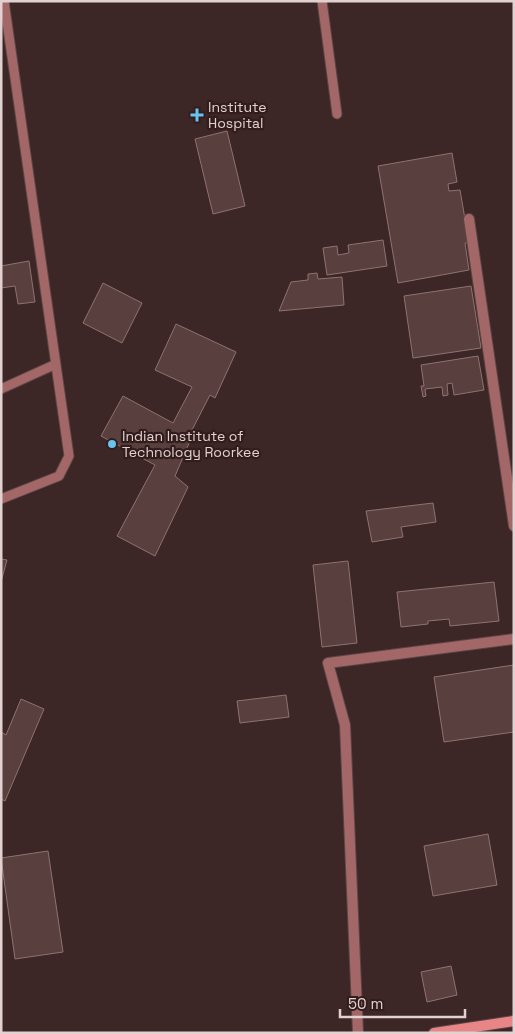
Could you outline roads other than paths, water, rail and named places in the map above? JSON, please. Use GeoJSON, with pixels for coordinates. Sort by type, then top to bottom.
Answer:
{"type":"FeatureCollection","features":[{"type":"Feature","properties":{"kind":"main road"},"geometry":{"type":"LineString","coordinates":[[434,1033],[514,1021]]}},
{"type":"Feature","properties":{"kind":"street"},"geometry":{"type":"LineString","coordinates":[[469,219],[514,526]]}},
{"type":"Feature","properties":{"kind":"street"},"geometry":{"type":"LineString","coordinates":[[358,1033],[345,725],[328,663],[514,639]]}},
{"type":"Feature","properties":{"kind":"lane"},"geometry":{"type":"LineString","coordinates":[[1,499],[59,476],[69,456],[4,1]]}},
{"type":"Feature","properties":{"kind":"lane"},"geometry":{"type":"LineString","coordinates":[[322,1],[337,114]]}},
{"type":"Feature","properties":{"kind":"lane"},"geometry":{"type":"LineString","coordinates":[[1,390],[56,364]]}},
{"type":"Feature","properties":{"kind":"place","name":"Institute Hospital"},"geometry":{"type":"Point","coordinates":[197,115]}},
{"type":"Feature","properties":{"kind":"place","name":"Indian Institute of Technology Roorkee"},"geometry":{"type":"Point","coordinates":[112,444]}}]}
